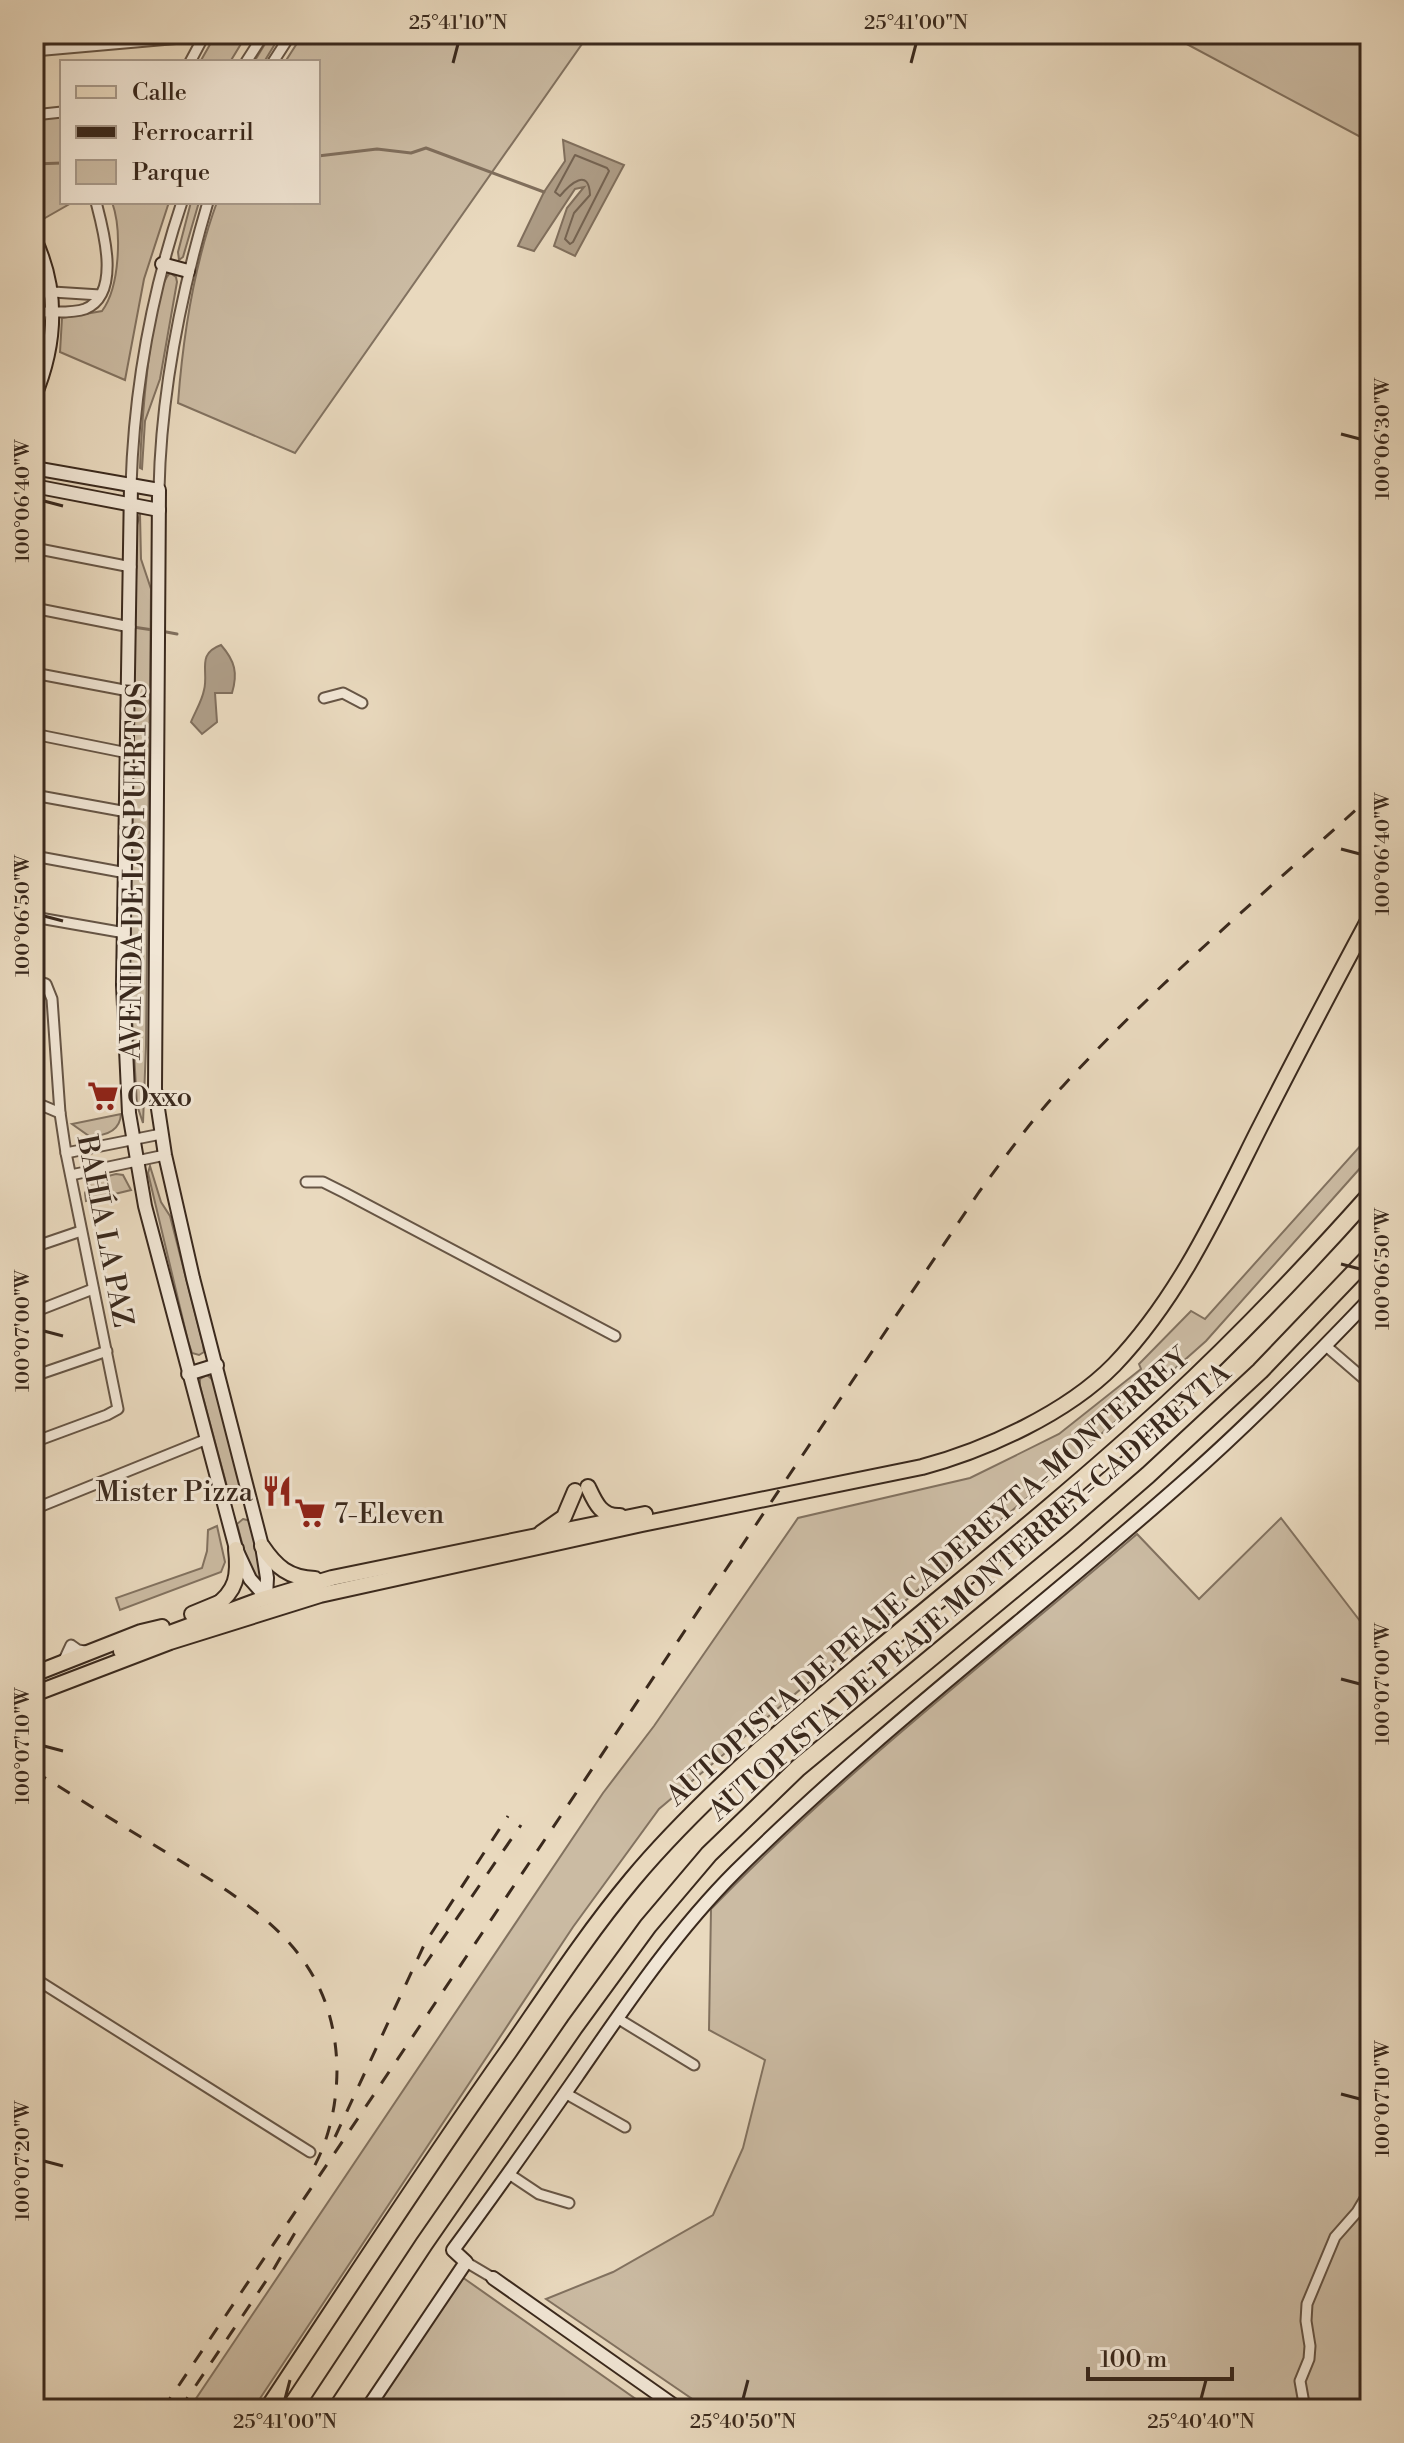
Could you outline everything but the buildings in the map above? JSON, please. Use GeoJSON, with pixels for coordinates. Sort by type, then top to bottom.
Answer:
{"type":"FeatureCollection","features":[{"type":"Feature","properties":{"kind":"highway","name":"AUTOPISTA DE PEAJE CADEREYTA-MONTERREY"},"geometry":{"type":"LineString","coordinates":[[268,2409],[498,2065],[594,1929],[666,1842],[724,1782],[771,1740],[1021,1533],[1168,1403],[1273,1300],[1370,1195]]}},
{"type":"Feature","properties":{"kind":"highway","name":"AUTOPISTA DE PEAJE MONTERREY-CADEREYTA"},"geometry":{"type":"LineString","coordinates":[[315,2409],[424,2244],[575,2026],[664,1905],[709,1854],[798,1768],[1148,1475],[1260,1371],[1370,1256]]}},
{"type":"Feature","properties":{"kind":"main road"},"geometry":{"type":"LineString","coordinates":[[34,1694],[165,1637],[320,1595],[945,1461],[1005,1438],[1050,1412],[1114,1364],[1160,1309],[1208,1233],[1370,917]]}},
{"type":"Feature","properties":{"kind":"main road"},"geometry":{"type":"LineString","coordinates":[[34,1685],[252,1608],[266,1597],[332,1578],[938,1457],[982,1442],[1026,1421],[1120,1356]]}},
{"type":"Feature","properties":{"kind":"main road"},"geometry":{"type":"LineString","coordinates":[[534,1537],[564,1517],[581,1489],[612,1517],[636,1516]]}},
{"type":"Feature","properties":{"kind":"main road"},"geometry":{"type":"LineString","coordinates":[[262,1546],[274,1563],[287,1573],[310,1579],[332,1578]]}},
{"type":"Feature","properties":{"kind":"main road"},"geometry":{"type":"LineString","coordinates":[[118,1640],[165,1637],[221,1602],[236,1584],[236,1549]]}},
{"type":"Feature","properties":{"kind":"main road"},"geometry":{"type":"LineString","coordinates":[[266,1597],[285,1598],[356,1582],[385,1582]]}},
{"type":"Feature","properties":{"kind":"main road"},"geometry":{"type":"LineString","coordinates":[[34,1674],[221,1602]]}},
{"type":"Feature","properties":{"kind":"street"},"geometry":{"type":"LineString","coordinates":[[247,60],[264,34]]}},
{"type":"Feature","properties":{"kind":"street"},"geometry":{"type":"LineString","coordinates":[[274,60],[291,34]]}},
{"type":"Feature","properties":{"kind":"street"},"geometry":{"type":"LineString","coordinates":[[34,51],[205,35]]}},
{"type":"Feature","properties":{"kind":"street"},"geometry":{"type":"LineString","coordinates":[[191,60],[205,35]]}},
{"type":"Feature","properties":{"kind":"street"},"geometry":{"type":"LineString","coordinates":[[34,115],[60,112]]}},
{"type":"Feature","properties":{"kind":"street"},"geometry":{"type":"LineString","coordinates":[[40,312],[86,309],[100,295],[106,281],[107,261],[106,238],[97,204]]}},
{"type":"Feature","properties":{"kind":"street","name":"AVENIDA DE LOS PUERTOS"},"geometry":{"type":"LineString","coordinates":[[181,204],[162,264],[138,381],[131,486],[125,1047],[133,1140],[151,1234],[236,1549],[250,1579],[266,1597]]}},
{"type":"Feature","properties":{"kind":"street","name":"AVENIDA DE LOS PUERTOS"},"geometry":{"type":"LineString","coordinates":[[207,204],[188,271],[163,409],[159,490],[155,1089],[165,1155],[193,1278],[262,1546],[266,1597]]}},
{"type":"Feature","properties":{"kind":"street"},"geometry":{"type":"LineString","coordinates":[[34,237],[43,256],[54,312],[34,362]]}},
{"type":"Feature","properties":{"kind":"street"},"geometry":{"type":"LineString","coordinates":[[162,264],[188,271]]}},
{"type":"Feature","properties":{"kind":"street"},"geometry":{"type":"LineString","coordinates":[[35,285],[52,292],[100,295]]}},
{"type":"Feature","properties":{"kind":"street"},"geometry":{"type":"LineString","coordinates":[[34,398],[44,374],[45,339],[35,285]]}},
{"type":"Feature","properties":{"kind":"street"},"geometry":{"type":"LineString","coordinates":[[34,468],[159,490]]}},
{"type":"Feature","properties":{"kind":"street"},"geometry":{"type":"LineString","coordinates":[[34,486],[159,510]]}},
{"type":"Feature","properties":{"kind":"street"},"geometry":{"type":"LineString","coordinates":[[34,548],[131,567]]}},
{"type":"Feature","properties":{"kind":"street"},"geometry":{"type":"LineString","coordinates":[[34,608],[130,627]]}},
{"type":"Feature","properties":{"kind":"street"},"geometry":{"type":"LineString","coordinates":[[34,673],[129,691]]}},
{"type":"Feature","properties":{"kind":"street"},"geometry":{"type":"LineString","coordinates":[[324,698],[343,693],[362,703]]}},
{"type":"Feature","properties":{"kind":"street"},"geometry":{"type":"LineString","coordinates":[[34,734],[128,753]]}},
{"type":"Feature","properties":{"kind":"street"},"geometry":{"type":"LineString","coordinates":[[34,795],[127,812]]}},
{"type":"Feature","properties":{"kind":"street"},"geometry":{"type":"LineString","coordinates":[[34,856],[126,873]]}},
{"type":"Feature","properties":{"kind":"street"},"geometry":{"type":"LineString","coordinates":[[34,917],[125,933]]}},
{"type":"Feature","properties":{"kind":"street","name":"BAHÍA LA PAZ"},"geometry":{"type":"LineString","coordinates":[[34,980],[46,984],[52,999],[66,1153],[118,1409],[34,1442]]}},
{"type":"Feature","properties":{"kind":"street"},"geometry":{"type":"LineString","coordinates":[[34,1102],[60,1113]]}},
{"type":"Feature","properties":{"kind":"street"},"geometry":{"type":"LineString","coordinates":[[66,1153],[161,1134]]}},
{"type":"Feature","properties":{"kind":"street"},"geometry":{"type":"LineString","coordinates":[[71,1175],[165,1155]]}},
{"type":"Feature","properties":{"kind":"street"},"geometry":{"type":"LineString","coordinates":[[306,1182],[323,1182],[615,1336]]}},
{"type":"Feature","properties":{"kind":"street"},"geometry":{"type":"LineString","coordinates":[[34,1247],[81,1231]]}},
{"type":"Feature","properties":{"kind":"street"},"geometry":{"type":"LineString","coordinates":[[34,1312],[93,1289]]}},
{"type":"Feature","properties":{"kind":"street"},"geometry":{"type":"LineString","coordinates":[[679,2409],[453,2250],[669,1947],[735,1872],[873,1743],[1205,1463],[1370,1299]]}},
{"type":"Feature","properties":{"kind":"street"},"geometry":{"type":"LineString","coordinates":[[1326,1346],[1370,1384]]}},
{"type":"Feature","properties":{"kind":"street"},"geometry":{"type":"LineString","coordinates":[[34,1376],[107,1351]]}},
{"type":"Feature","properties":{"kind":"street"},"geometry":{"type":"LineString","coordinates":[[188,1374],[217,1365]]}},
{"type":"Feature","properties":{"kind":"street"},"geometry":{"type":"LineString","coordinates":[[34,1509],[207,1439]]}},
{"type":"Feature","properties":{"kind":"street"},"geometry":{"type":"LineString","coordinates":[[34,1978],[310,2152]]}},
{"type":"Feature","properties":{"kind":"street"},"geometry":{"type":"LineString","coordinates":[[617,2018],[694,2065]]}},
{"type":"Feature","properties":{"kind":"street"},"geometry":{"type":"LineString","coordinates":[[1370,2022],[1370,2041]]}},
{"type":"Feature","properties":{"kind":"street"},"geometry":{"type":"LineString","coordinates":[[565,2093],[625,2127]]}},
{"type":"Feature","properties":{"kind":"street"},"geometry":{"type":"LineString","coordinates":[[509,2174],[539,2194],[569,2203]]}},
{"type":"Feature","properties":{"kind":"street"},"geometry":{"type":"LineString","coordinates":[[1305,2409],[1300,2381],[1309,2359],[1307,2304],[1335,2237],[1357,2212],[1370,2190]]}},
{"type":"Feature","properties":{"kind":"street"},"geometry":{"type":"LineString","coordinates":[[367,2409],[466,2262]]}},
{"type":"Feature","properties":{"kind":"green space"},"geometry":{"type":"Polygon","coordinates":[[[216,34],[247,34],[231,60],[201,60],[216,34]]]}},
{"type":"Feature","properties":{"kind":"green space"},"geometry":{"type":"Polygon","coordinates":[[[271,34],[281,34],[265,60],[255,60],[271,34]]]}},
{"type":"Feature","properties":{"kind":"green space"},"geometry":{"type":"Polygon","coordinates":[[[303,34],[589,34],[295,453],[178,403],[191,301],[216,204],[320,204],[320,60],[286,60],[303,34]]]}},
{"type":"Feature","properties":{"kind":"green space"},"geometry":{"type":"Polygon","coordinates":[[[1168,34],[1370,34],[1370,142],[1168,34]]]}},
{"type":"Feature","properties":{"kind":"green space"},"geometry":{"type":"Polygon","coordinates":[[[60,117],[60,204],[70,204],[38,222],[34,216],[34,119],[60,117]]]}},
{"type":"Feature","properties":{"kind":"green space"},"geometry":{"type":"Polygon","coordinates":[[[112,204],[168,204],[144,279],[125,380],[60,352],[62,318],[102,311],[108,301],[118,258],[112,204]]]}},
{"type":"Feature","properties":{"kind":"green space"},"geometry":{"type":"Polygon","coordinates":[[[190,204],[198,204],[183,257],[179,260],[178,252],[190,204]]]}},
{"type":"Feature","properties":{"kind":"green space"},"geometry":{"type":"Polygon","coordinates":[[[170,273],[177,282],[160,379],[145,421],[142,469],[142,426],[152,334],[163,285],[170,273]]]}},
{"type":"Feature","properties":{"kind":"green space"},"geometry":{"type":"Polygon","coordinates":[[[140,514],[141,559],[151,589],[143,1123],[137,1105],[129,964],[137,525],[140,514]]]}},
{"type":"Feature","properties":{"kind":"green space"},"geometry":{"type":"Polygon","coordinates":[[[121,1114],[115,1129],[101,1135],[89,1136],[72,1124],[121,1114]]]}},
{"type":"Feature","properties":{"kind":"green space"},"geometry":{"type":"Polygon","coordinates":[[[1370,1135],[1370,1157],[1206,1341],[1073,1459],[659,1809],[573,1927],[253,2409],[189,2409],[603,1793],[654,1726],[798,1518],[970,1478],[1059,1434],[1141,1369],[1139,1364],[1191,1311],[1205,1319],[1370,1135]]]}},
{"type":"Feature","properties":{"kind":"green space"},"geometry":{"type":"Polygon","coordinates":[[[150,1166],[161,1202],[170,1216],[203,1344],[204,1352],[199,1355],[192,1353],[188,1341],[148,1173],[150,1166]]]}},
{"type":"Feature","properties":{"kind":"green space"},"geometry":{"type":"Polygon","coordinates":[[[123,1175],[131,1190],[86,1201],[85,1193],[92,1180],[123,1175]]]}},
{"type":"Feature","properties":{"kind":"green space"},"geometry":{"type":"Polygon","coordinates":[[[207,1375],[214,1381],[242,1491],[238,1498],[229,1494],[200,1386],[200,1379],[207,1375]]]}},
{"type":"Feature","properties":{"kind":"green space"},"geometry":{"type":"Polygon","coordinates":[[[1281,1518],[1370,1634],[1370,2409],[707,2409],[546,2299],[613,2272],[713,2215],[743,2148],[765,2060],[709,2030],[711,1909],[865,1763],[1137,1534],[1199,1599],[1281,1518]]]}},
{"type":"Feature","properties":{"kind":"green space"},"geometry":{"type":"Polygon","coordinates":[[[243,1519],[251,1521],[264,1572],[257,1579],[250,1573],[237,1524],[243,1519]]]}},
{"type":"Feature","properties":{"kind":"green space"},"geometry":{"type":"Polygon","coordinates":[[[217,1526],[225,1562],[221,1572],[120,1610],[116,1598],[202,1568],[208,1530],[217,1526]]]}},
{"type":"Feature","properties":{"kind":"green space"},"geometry":{"type":"Polygon","coordinates":[[[462,2277],[650,2409],[373,2409],[462,2277]]]}},
{"type":"Feature","properties":{"kind":"water"},"geometry":{"type":"Polygon","coordinates":[[[563,140],[624,165],[575,256],[554,246],[567,208],[584,187],[575,189],[534,251],[518,246],[544,192],[565,161],[563,140]]]}},
{"type":"Feature","properties":{"kind":"water"},"geometry":{"type":"Polygon","coordinates":[[[221,645],[234,668],[234,686],[232,693],[215,693],[217,722],[202,734],[191,722],[204,690],[206,658],[208,653],[221,645]]]}},
{"type":"Feature","properties":{"kind":"waterway"},"geometry":{"type":"LineString","coordinates":[[320,156],[377,149],[411,153],[426,148],[544,192]]}},
{"type":"Feature","properties":{"kind":"waterway"},"geometry":{"type":"LineString","coordinates":[[34,164],[60,163]]}},
{"type":"Feature","properties":{"kind":"waterway"},"geometry":{"type":"LineString","coordinates":[[133,627],[153,630]]}},
{"type":"Feature","properties":{"kind":"waterway"},"geometry":{"type":"LineString","coordinates":[[161,631],[177,634]]}},
{"type":"Feature","properties":{"kind":"railway"},"geometry":{"type":"LineString","coordinates":[[163,2409],[1009,1151],[1052,1099],[1136,1011],[1370,797]]}},
{"type":"Feature","properties":{"kind":"railway"},"geometry":{"type":"LineString","coordinates":[[34,1771],[232,1894],[285,1938],[306,1964],[322,1994],[333,2028],[337,2068],[331,2123],[310,2174]]}},
{"type":"Feature","properties":{"kind":"railway"},"geometry":{"type":"LineString","coordinates":[[335,2137],[425,1943],[508,1816]]}},
{"type":"Feature","properties":{"kind":"railway"},"geometry":{"type":"LineString","coordinates":[[424,1966],[521,1825]]}},
{"type":"Feature","properties":{"kind":"railway"},"geometry":{"type":"LineString","coordinates":[[180,2409],[272,2272],[300,2224]]}},
{"type":"Feature","properties":{"kind":"place","name":"Oxxo"},"geometry":{"type":"Point","coordinates":[103,1096]}},
{"type":"Feature","properties":{"kind":"place","name":"Mister Pizza"},"geometry":{"type":"Point","coordinates":[277,1491]}},
{"type":"Feature","properties":{"kind":"place","name":"7-Eleven"},"geometry":{"type":"Point","coordinates":[310,1513]}}]}
